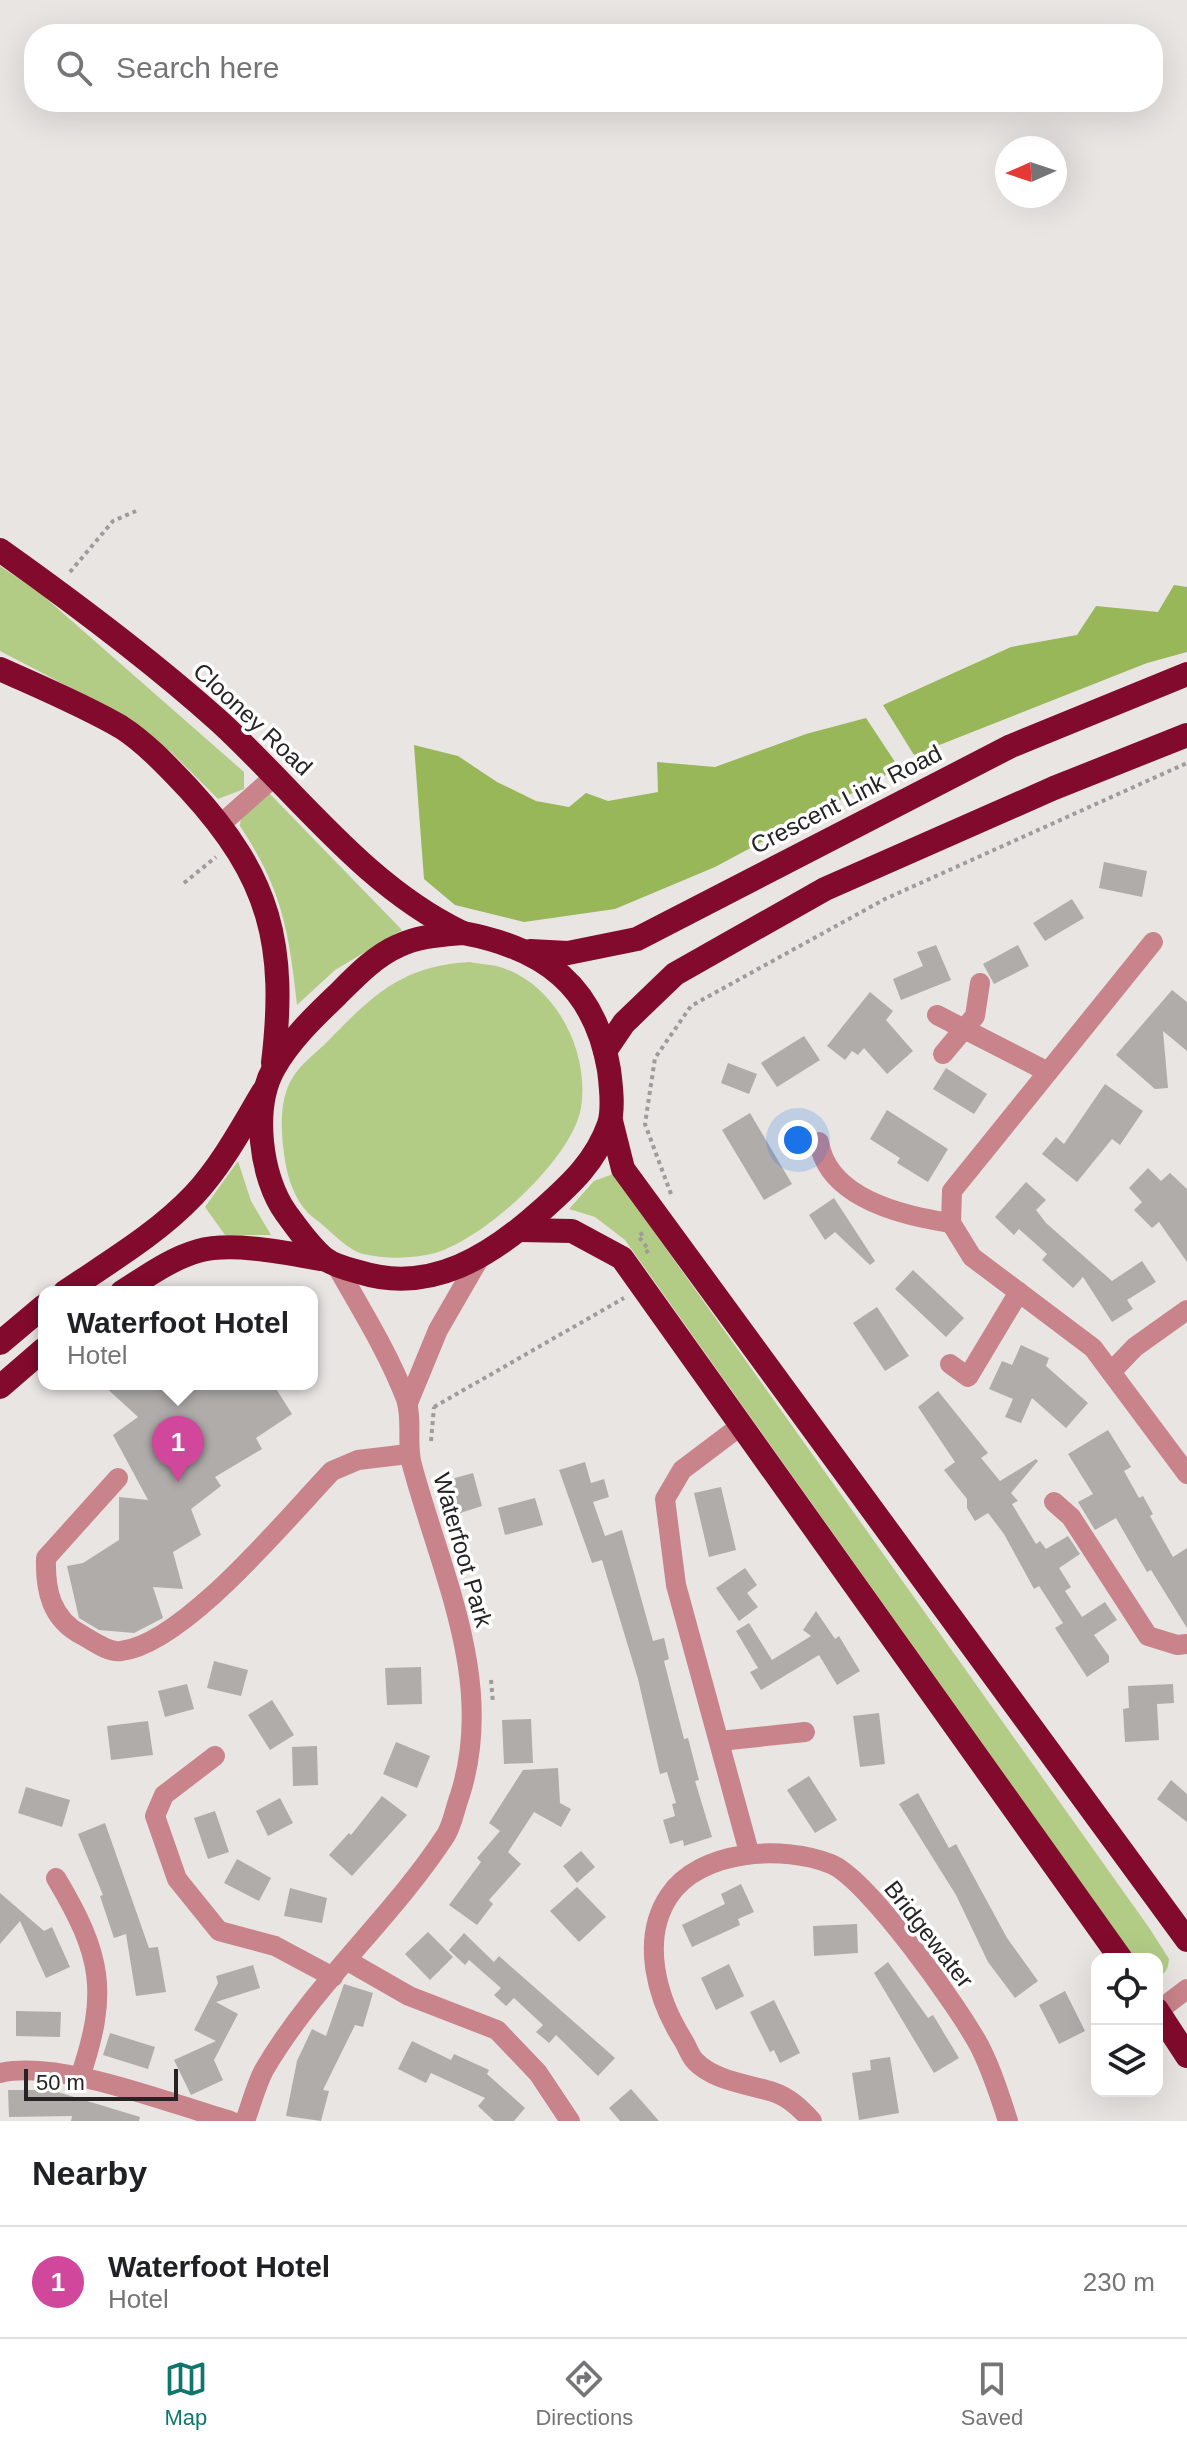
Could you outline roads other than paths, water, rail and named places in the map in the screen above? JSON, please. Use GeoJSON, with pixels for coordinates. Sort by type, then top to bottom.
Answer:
{"type":"FeatureCollection","features":[{"type":"Feature","properties":{"kind":"highway","name":"Clooney Road"},"geometry":{"type":"LineString","coordinates":[[0,550],[55,590],[219,722],[372,872],[422,913],[463,933]]}},
{"type":"Feature","properties":{"kind":"highway"},"geometry":{"type":"LineString","coordinates":[[0,669],[123,729],[168,767],[221,824],[251,872],[269,916],[278,963],[279,1017],[262,1128],[267,1167],[281,1206],[305,1240],[331,1263]]}},
{"type":"Feature","properties":{"kind":"highway","name":"Crescent Link Road"},"geometry":{"type":"LineString","coordinates":[[527,951],[568,953],[637,939],[1011,746],[1187,674]]}},
{"type":"Feature","properties":{"kind":"highway"},"geometry":{"type":"LineString","coordinates":[[605,1051],[624,1023],[675,974],[825,889],[1054,788],[1187,735]]}},
{"type":"Feature","properties":{"kind":"highway"},"geometry":{"type":"LineString","coordinates":[[74,1286],[142,1240],[194,1194],[230,1146],[270,1077],[309,1022],[371,964],[396,947],[425,937],[463,933],[527,951],[560,972],[591,1009],[605,1051],[611,1085],[611,1121],[623,1169],[1187,1940]]}},
{"type":"Feature","properties":{"kind":"highway"},"geometry":{"type":"LineString","coordinates":[[131,1286],[160,1267],[199,1251],[283,1252],[368,1275],[404,1279],[445,1274],[479,1259],[520,1230],[582,1171],[596,1154],[611,1121]]}},
{"type":"Feature","properties":{"kind":"highway"},"geometry":{"type":"LineString","coordinates":[[520,1230],[572,1231],[622,1258],[739,1427],[1117,1953]]}},
{"type":"Feature","properties":{"kind":"highway"},"geometry":{"type":"LineString","coordinates":[[0,1343],[38,1311]]}},
{"type":"Feature","properties":{"kind":"highway"},"geometry":{"type":"LineString","coordinates":[[0,1387],[38,1354]]}},
{"type":"Feature","properties":{"kind":"highway"},"geometry":{"type":"LineString","coordinates":[[1163,2018],[1187,2056]]}},
{"type":"Feature","properties":{"kind":"street"},"geometry":{"type":"LineString","coordinates":[[221,824],[275,776]]}},
{"type":"Feature","properties":{"kind":"street"},"geometry":{"type":"LineString","coordinates":[[1153,942],[952,1191],[951,1223],[972,1257],[1093,1348],[1187,1474]]}},
{"type":"Feature","properties":{"kind":"street"},"geometry":{"type":"LineString","coordinates":[[943,1054],[975,1016],[980,983]]}},
{"type":"Feature","properties":{"kind":"street"},"geometry":{"type":"LineString","coordinates":[[937,1015],[1046,1071]]}},
{"type":"Feature","properties":{"kind":"street"},"geometry":{"type":"LineString","coordinates":[[819,1142],[822,1160],[837,1177],[882,1207],[914,1217],[951,1223]]}},
{"type":"Feature","properties":{"kind":"street","name":"Waterfoot Park"},"geometry":{"type":"LineString","coordinates":[[245,2121],[264,2071],[333,1977],[394,1908],[448,1831],[470,1764],[472,1689],[457,1606],[426,1519],[408,1454],[408,1408],[438,1330],[479,1259]]}},
{"type":"Feature","properties":{"kind":"street","name":"Waterfoot Park"},"geometry":{"type":"LineString","coordinates":[[331,1263],[386,1354],[408,1408]]}},
{"type":"Feature","properties":{"kind":"street"},"geometry":{"type":"LineString","coordinates":[[950,1364],[968,1377],[1019,1292]]}},
{"type":"Feature","properties":{"kind":"street"},"geometry":{"type":"LineString","coordinates":[[1111,1372],[1135,1347],[1187,1310]]}},
{"type":"Feature","properties":{"kind":"street"},"geometry":{"type":"LineString","coordinates":[[739,1427],[682,1470],[665,1499],[676,1585],[749,1852]]}},
{"type":"Feature","properties":{"kind":"street"},"geometry":{"type":"LineString","coordinates":[[118,1478],[46,1558],[45,1591],[69,1628],[110,1650],[122,1651],[155,1637],[193,1614],[332,1471],[358,1460],[408,1454]]}},
{"type":"Feature","properties":{"kind":"street"},"geometry":{"type":"LineString","coordinates":[[1054,1502],[1071,1517],[1148,1636],[1177,1645],[1187,1644]]}},
{"type":"Feature","properties":{"kind":"street"},"geometry":{"type":"LineString","coordinates":[[720,1741],[805,1732]]}},
{"type":"Feature","properties":{"kind":"street"},"geometry":{"type":"LineString","coordinates":[[215,1756],[164,1795],[155,1816],[177,1879],[219,1931],[275,1946],[333,1977]]}},
{"type":"Feature","properties":{"kind":"street","name":"Bridgewater"},"geometry":{"type":"LineString","coordinates":[[812,2121],[775,2093],[743,2085],[695,2061],[662,2000],[655,1940],[669,1896],[692,1875],[749,1852],[787,1852],[834,1865],[859,1886],[880,1908],[979,2046],[1008,2121]]}},
{"type":"Feature","properties":{"kind":"street"},"geometry":{"type":"LineString","coordinates":[[56,1878],[84,1925],[100,1983],[93,2038],[80,2077]]}},
{"type":"Feature","properties":{"kind":"street"},"geometry":{"type":"LineString","coordinates":[[348,1961],[409,1996],[497,2030],[538,2073],[570,2121]]}},
{"type":"Feature","properties":{"kind":"street"},"geometry":{"type":"LineString","coordinates":[[1163,2006],[1187,1989]]}},
{"type":"Feature","properties":{"kind":"street"},"geometry":{"type":"LineString","coordinates":[[0,2073],[17,2069],[80,2077],[231,2121]]}},
{"type":"Feature","properties":{"kind":"place","name":"Waterfoot Hotel"},"geometry":{"type":"Point","coordinates":[178,1482]}}]}
